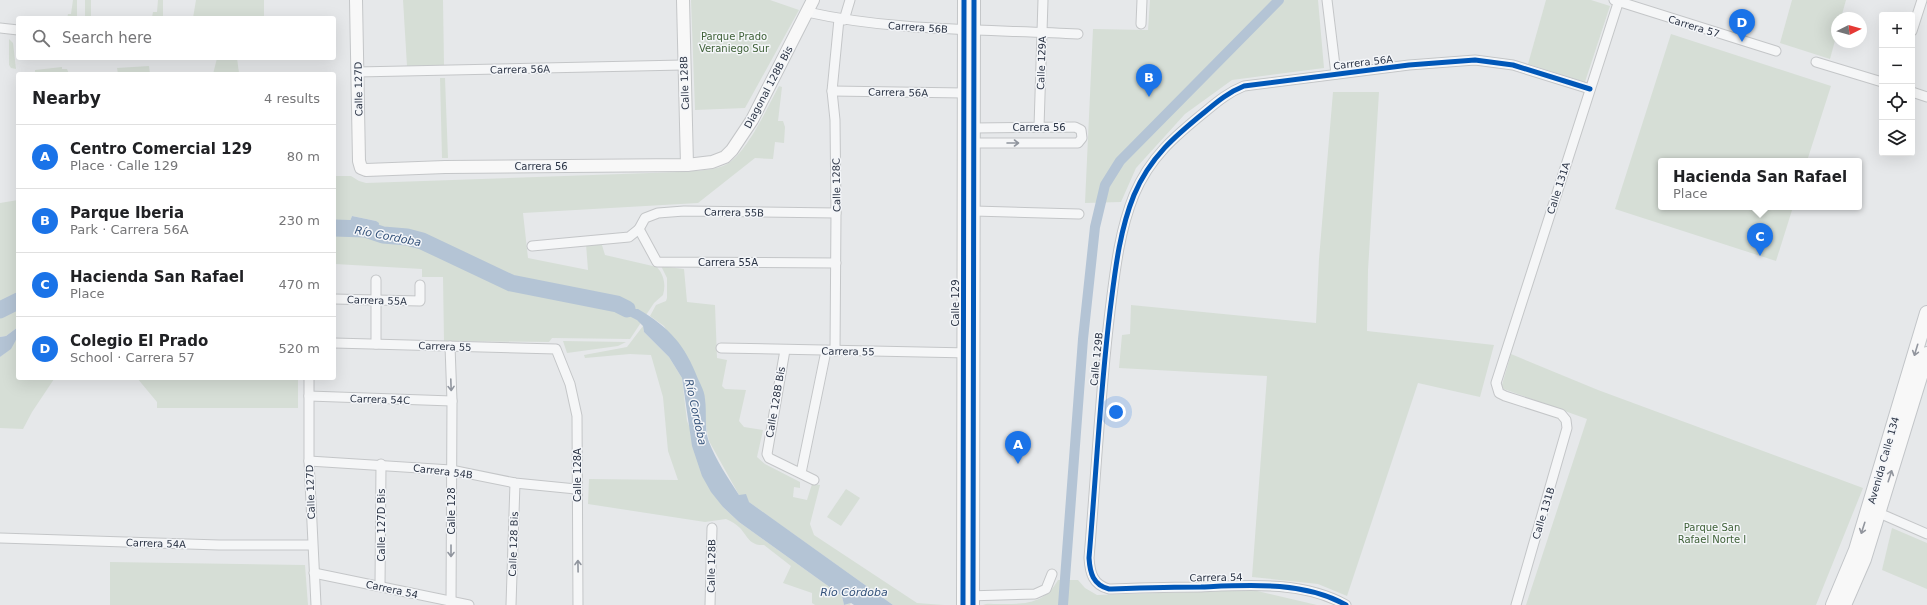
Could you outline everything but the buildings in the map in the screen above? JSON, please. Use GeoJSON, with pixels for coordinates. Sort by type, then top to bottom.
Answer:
{"type":"FeatureCollection","features":[{"type":"Feature","properties":{"kind":"main road","name":"Calle 127D"},"geometry":{"type":"LineString","coordinates":[[356,0],[359,161],[361,168],[371,170]]}},
{"type":"Feature","properties":{"kind":"main road","name":"Calle 128B"},"geometry":{"type":"LineString","coordinates":[[682,0],[687,165]]}},
{"type":"Feature","properties":{"kind":"main road","name":"Diagonal 128B Bis"},"geometry":{"type":"LineString","coordinates":[[712,162],[725,157],[732,150],[752,120],[813,0]]}},
{"type":"Feature","properties":{"kind":"main road","name":"Calle 129"},"geometry":{"type":"LineString","coordinates":[[964,0],[969,29],[974,128],[974,211],[969,353]]}},
{"type":"Feature","properties":{"kind":"main road","name":"Calle 129"},"geometry":{"type":"LineString","coordinates":[[968,600],[969,353],[964,92],[969,29],[974,0]]}},
{"type":"Feature","properties":{"kind":"main road","name":"Carrera 56"},"geometry":{"type":"LineString","coordinates":[[371,170],[445,167],[687,165],[712,162]]}},
{"type":"Feature","properties":{"kind":"main road","name":"Avenida Calle 134"},"geometry":{"type":"LineString","coordinates":[[1833,605],[1846,575],[1863,528],[1927,312]]}},
{"type":"Feature","properties":{"kind":"main road","name":"Avenida Calle 134"},"geometry":{"type":"LineString","coordinates":[[1844,605],[1857,577],[1922,386],[1927,354]]}},
{"type":"Feature","properties":{"kind":"street","name":"Calle 128C"},"geometry":{"type":"LineString","coordinates":[[801,473],[830,351],[836,263],[834,120],[832,91],[842,20],[850,0]]}},
{"type":"Feature","properties":{"kind":"street","name":"Calle 129A"},"geometry":{"type":"LineString","coordinates":[[1039,127],[1043,0]]}},
{"type":"Feature","properties":{"kind":"street"},"geometry":{"type":"LineString","coordinates":[[1141,24],[1142,0]]}},
{"type":"Feature","properties":{"kind":"street"},"geometry":{"type":"LineString","coordinates":[[1327,0],[1336,74]]}},
{"type":"Feature","properties":{"kind":"street"},"geometry":{"type":"LineString","coordinates":[[1915,22],[1922,0]]}},
{"type":"Feature","properties":{"kind":"street","name":"Carrera 57"},"geometry":{"type":"LineString","coordinates":[[1616,1],[1776,51]]}},
{"type":"Feature","properties":{"kind":"street","name":"Calle 131A"},"geometry":{"type":"LineString","coordinates":[[1566,420],[1561,414],[1504,396],[1499,393],[1496,383],[1590,89],[1616,1]]}},
{"type":"Feature","properties":{"kind":"street","name":"Carrera 56B"},"geometry":{"type":"LineString","coordinates":[[807,12],[842,20],[895,26],[1078,34]]}},
{"type":"Feature","properties":{"kind":"street"},"geometry":{"type":"LineString","coordinates":[[0,28],[16,30]]}},
{"type":"Feature","properties":{"kind":"street","name":"Carrera 56A"},"geometry":{"type":"LineString","coordinates":[[1158,153],[1189,125],[1234,90],[1244,86],[1409,65],[1475,60],[1511,64],[1590,89]]}},
{"type":"Feature","properties":{"kind":"street"},"geometry":{"type":"LineString","coordinates":[[1816,62],[1879,81]]}},
{"type":"Feature","properties":{"kind":"street","name":"Carrera 56A"},"geometry":{"type":"LineString","coordinates":[[357,72],[683,65]]}},
{"type":"Feature","properties":{"kind":"street","name":"Carrera 56A"},"geometry":{"type":"LineString","coordinates":[[832,91],[964,92]]}},
{"type":"Feature","properties":{"kind":"street"},"geometry":{"type":"LineString","coordinates":[[1915,93],[1927,97]]}},
{"type":"Feature","properties":{"kind":"street","name":"Carrera 56"},"geometry":{"type":"LineString","coordinates":[[974,128],[1075,127],[1081,130],[1082,138],[1078,143],[974,143]]}},
{"type":"Feature","properties":{"kind":"street","name":"Calle 129B"},"geometry":{"type":"LineString","coordinates":[[1091,574],[1089,558],[1105,353],[1118,248],[1134,196],[1146,172],[1158,153]]}},
{"type":"Feature","properties":{"kind":"street"},"geometry":{"type":"LineString","coordinates":[[974,211],[1079,214]]}},
{"type":"Feature","properties":{"kind":"street","name":"Carrera 55B"},"geometry":{"type":"LineString","coordinates":[[532,246],[629,237],[639,229],[645,218],[658,213],[836,213]]}},
{"type":"Feature","properties":{"kind":"street","name":"Carrera 55A"},"geometry":{"type":"LineString","coordinates":[[639,229],[657,262],[836,263]]}},
{"type":"Feature","properties":{"kind":"street"},"geometry":{"type":"LineString","coordinates":[[376,280],[376,344]]}},
{"type":"Feature","properties":{"kind":"street","name":"Carrera 55A"},"geometry":{"type":"LineString","coordinates":[[336,299],[420,302],[420,285]]}},
{"type":"Feature","properties":{"kind":"street","name":"Carrera 55"},"geometry":{"type":"LineString","coordinates":[[336,343],[556,349]]}},
{"type":"Feature","properties":{"kind":"street","name":"Calle 128"},"geometry":{"type":"LineString","coordinates":[[450,346],[452,401],[450,603]]}},
{"type":"Feature","properties":{"kind":"street","name":"Carrera 55"},"geometry":{"type":"LineString","coordinates":[[721,348],[969,353]]}},
{"type":"Feature","properties":{"kind":"street","name":"Calle 128A"},"geometry":{"type":"LineString","coordinates":[[556,349],[570,384],[577,416],[576,489],[578,605]]}},
{"type":"Feature","properties":{"kind":"street","name":"Calle 128B Bis"},"geometry":{"type":"LineString","coordinates":[[785,350],[766,454],[769,458],[801,473]]}},
{"type":"Feature","properties":{"kind":"street","name":"Calle 127D"},"geometry":{"type":"LineString","coordinates":[[309,380],[309,461],[316,605]]}},
{"type":"Feature","properties":{"kind":"street","name":"Carrera 54C"},"geometry":{"type":"LineString","coordinates":[[309,396],[452,401]]}},
{"type":"Feature","properties":{"kind":"street","name":"Calle 131B"},"geometry":{"type":"LineString","coordinates":[[1516,605],[1566,436],[1566,420]]}},
{"type":"Feature","properties":{"kind":"street","name":"Carrera 54B"},"geometry":{"type":"LineString","coordinates":[[309,461],[381,464],[451,470],[516,483],[576,489]]}},
{"type":"Feature","properties":{"kind":"street","name":"Calle 127D Bis"},"geometry":{"type":"LineString","coordinates":[[380,586],[381,464]]}},
{"type":"Feature","properties":{"kind":"street"},"geometry":{"type":"LineString","coordinates":[[801,473],[814,480]]}},
{"type":"Feature","properties":{"kind":"street","name":"Calle 128 Bis"},"geometry":{"type":"LineString","coordinates":[[511,605],[516,483]]}},
{"type":"Feature","properties":{"kind":"street"},"geometry":{"type":"LineString","coordinates":[[1878,513],[1927,534]]}},
{"type":"Feature","properties":{"kind":"street","name":"Calle 128B"},"geometry":{"type":"LineString","coordinates":[[710,605],[712,528]]}},
{"type":"Feature","properties":{"kind":"street","name":"Carrera 54A"},"geometry":{"type":"LineString","coordinates":[[0,538],[219,545],[312,545]]}},
{"type":"Feature","properties":{"kind":"street","name":"Carrera 54"},"geometry":{"type":"LineString","coordinates":[[314,572],[450,603],[469,605]]}},
{"type":"Feature","properties":{"kind":"street"},"geometry":{"type":"LineString","coordinates":[[968,600],[1035,594],[1046,589],[1052,574]]}},
{"type":"Feature","properties":{"kind":"street","name":"Carrera 54"},"geometry":{"type":"LineString","coordinates":[[1091,574],[1102,587],[1109,589],[1251,585],[1307,590],[1329,597],[1346,605]]}},
{"type":"Feature","properties":{"kind":"green space"},"geometry":{"type":"Polygon","coordinates":[[[73,0],[77,0],[77,16],[68,16],[68,14],[71,14],[73,0]]]}},
{"type":"Feature","properties":{"kind":"green space"},"geometry":{"type":"Polygon","coordinates":[[[85,0],[91,0],[91,16],[85,16],[85,0]]]}},
{"type":"Feature","properties":{"kind":"green space"},"geometry":{"type":"Polygon","coordinates":[[[158,0],[163,0],[163,16],[152,16],[153,12],[157,12],[158,0]]]}},
{"type":"Feature","properties":{"kind":"green space"},"geometry":{"type":"Polygon","coordinates":[[[196,0],[264,0],[264,16],[193,16],[196,0]]]}},
{"type":"Feature","properties":{"kind":"green space"},"geometry":{"type":"Polygon","coordinates":[[[403,0],[443,0],[444,65],[407,66],[403,0]]]}},
{"type":"Feature","properties":{"kind":"green space","name":"Parque Prado Veraniego Sur"},"geometry":{"type":"Polygon","coordinates":[[[691,0],[770,0],[799,10],[745,108],[695,110],[691,0]]]}},
{"type":"Feature","properties":{"kind":"green space"},"geometry":{"type":"Polygon","coordinates":[[[1150,0],[1318,0],[1324,68],[1232,80],[1185,114],[1136,168],[1121,202],[1085,203],[1093,29],[1148,30],[1150,0]]]}},
{"type":"Feature","properties":{"kind":"green space"},"geometry":{"type":"Polygon","coordinates":[[[1546,0],[1591,0],[1610,6],[1585,82],[1528,64],[1546,0]]]}},
{"type":"Feature","properties":{"kind":"green space"},"geometry":{"type":"Polygon","coordinates":[[[1792,0],[1846,0],[1843,12],[1831,12],[1831,48],[1833,48],[1830,59],[1780,43],[1792,0]]]}},
{"type":"Feature","properties":{"kind":"green space"},"geometry":{"type":"Polygon","coordinates":[[[1671,34],[1831,86],[1808,158],[1658,158],[1658,210],[1792,210],[1776,261],[1615,209],[1671,34]]]}},
{"type":"Feature","properties":{"kind":"green space"},"geometry":{"type":"Polygon","coordinates":[[[9,39],[13,43],[16,69],[11,68],[9,65],[9,39]]]}},
{"type":"Feature","properties":{"kind":"green space"},"geometry":{"type":"Polygon","coordinates":[[[216,60],[237,60],[239,72],[214,72],[216,60]]]}},
{"type":"Feature","properties":{"kind":"green space"},"geometry":{"type":"Polygon","coordinates":[[[149,66],[150,72],[118,72],[117,68],[149,66]]]}},
{"type":"Feature","properties":{"kind":"green space"},"geometry":{"type":"Polygon","coordinates":[[[62,67],[62,69],[67,69],[68,72],[35,72],[35,70],[62,67]]]}},
{"type":"Feature","properties":{"kind":"green space"},"geometry":{"type":"Polygon","coordinates":[[[440,78],[445,78],[448,158],[442,158],[440,78]]]}},
{"type":"Feature","properties":{"kind":"green space"},"geometry":{"type":"Polygon","coordinates":[[[779,86],[782,87],[778,121],[783,121],[785,127],[784,143],[775,142],[773,159],[755,158],[698,203],[523,213],[528,258],[588,270],[586,244],[601,242],[605,255],[657,267],[664,280],[663,295],[654,303],[630,339],[552,338],[549,342],[444,341],[443,277],[422,277],[422,269],[336,264],[336,176],[351,176],[366,183],[678,172],[712,169],[723,166],[739,153],[762,118],[779,86]],[[352,216],[349,224],[370,230],[378,229],[376,221],[352,216]]]}},
{"type":"Feature","properties":{"kind":"green space"},"geometry":{"type":"Polygon","coordinates":[[[1333,92],[1379,92],[1368,270],[1367,331],[1494,345],[1480,397],[1418,383],[1347,596],[1318,584],[1252,577],[1267,376],[1119,368],[1122,335],[1130,334],[1131,305],[1316,323],[1319,259],[1333,92]]]}},
{"type":"Feature","properties":{"kind":"green space"},"geometry":{"type":"Polygon","coordinates":[[[16,200],[16,328],[6,336],[0,337],[0,203],[16,200]]]}},
{"type":"Feature","properties":{"kind":"green space"},"geometry":{"type":"Polygon","coordinates":[[[661,266],[684,269],[687,302],[715,305],[717,358],[727,360],[722,386],[725,389],[746,390],[739,421],[744,427],[763,430],[757,457],[765,464],[800,482],[800,488],[794,487],[793,497],[807,500],[812,484],[820,485],[810,524],[814,535],[917,603],[944,605],[893,605],[739,495],[709,441],[705,421],[705,398],[664,326],[650,316],[656,305],[666,301],[667,298],[667,278],[661,266]]]}},
{"type":"Feature","properties":{"kind":"green space"},"geometry":{"type":"Polygon","coordinates":[[[643,326],[644,332],[669,357],[682,378],[687,421],[723,507],[739,522],[842,596],[844,605],[815,605],[812,603],[812,593],[783,583],[791,566],[764,545],[755,544],[752,542],[747,538],[743,531],[726,519],[705,522],[588,504],[589,479],[678,480],[668,451],[663,397],[651,355],[630,354],[585,358],[584,355],[627,347],[643,326]]]}},
{"type":"Feature","properties":{"kind":"green space"},"geometry":{"type":"Polygon","coordinates":[[[16,340],[16,380],[53,380],[32,412],[23,429],[0,428],[0,357],[9,350],[16,340]]]}},
{"type":"Feature","properties":{"kind":"green space"},"geometry":{"type":"Polygon","coordinates":[[[563,341],[626,342],[618,346],[567,353],[563,341]]]}},
{"type":"Feature","properties":{"kind":"green space","name":"Parque San Rafael Norte I"},"geometry":{"type":"Polygon","coordinates":[[[1511,354],[1598,390],[1863,488],[1816,605],[1526,605],[1587,419],[1501,388],[1511,354]]]}},
{"type":"Feature","properties":{"kind":"green space"},"geometry":{"type":"Polygon","coordinates":[[[139,380],[298,380],[298,408],[157,408],[157,402],[139,380]]]}},
{"type":"Feature","properties":{"kind":"green space"},"geometry":{"type":"Polygon","coordinates":[[[846,489],[860,498],[841,526],[827,517],[846,489]]]}},
{"type":"Feature","properties":{"kind":"green space"},"geometry":{"type":"Polygon","coordinates":[[[1892,528],[1927,543],[1927,589],[1882,570],[1892,528]]]}},
{"type":"Feature","properties":{"kind":"green space"},"geometry":{"type":"Polygon","coordinates":[[[110,562],[305,565],[308,605],[110,605],[110,562]]]}},
{"type":"Feature","properties":{"kind":"green space"},"geometry":{"type":"Polygon","coordinates":[[[1058,580],[1078,580],[1085,588],[1097,595],[1253,590],[1317,605],[983,605],[1016,604],[1040,599],[1058,580]]]}},
{"type":"Feature","properties":{"kind":"water"},"geometry":{"type":"Polygon","coordinates":[[[352,216],[376,221],[379,223],[378,229],[370,230],[349,224],[352,216]]]}},
{"type":"Feature","properties":{"kind":"water","name":"Río Córdoba"},"geometry":{"type":"Polygon","coordinates":[[[602,296],[614,302],[618,301],[633,304],[634,309],[638,309],[659,323],[682,347],[688,356],[703,389],[709,442],[739,495],[746,494],[749,502],[893,605],[854,605],[851,603],[844,605],[842,596],[739,522],[723,507],[711,492],[702,476],[692,446],[682,378],[669,357],[644,332],[643,326],[637,320],[627,315],[625,311],[618,306],[611,308],[604,299],[600,298],[602,296]]]}},
{"type":"Feature","properties":{"kind":"water"},"geometry":{"type":"Polygon","coordinates":[[[16,328],[16,340],[11,349],[0,357],[0,337],[6,336],[16,328]]]}},
{"type":"Feature","properties":{"kind":"waterway"},"geometry":{"type":"LineString","coordinates":[[1063,605],[1083,339],[1095,227],[1105,185],[1120,161],[1279,0]]}},
{"type":"Feature","properties":{"kind":"waterway","name":"Río Cordoba"},"geometry":{"type":"LineString","coordinates":[[336,228],[365,229],[383,235],[407,237],[422,241],[511,283],[617,304],[627,309]]}},
{"type":"Feature","properties":{"kind":"waterway","name":"Río Cordoba"},"geometry":{"type":"LineString","coordinates":[[0,310],[16,302]]}},
{"type":"Feature","properties":{"kind":"cycle path"},"geometry":{"type":"LineString","coordinates":[[963,605],[964,0]]}},
{"type":"Feature","properties":{"kind":"cycle path"},"geometry":{"type":"LineString","coordinates":[[973,605],[974,0]]}},
{"type":"Feature","properties":{"kind":"cycle path"},"geometry":{"type":"LineString","coordinates":[[1346,605],[1329,597],[1294,588],[1257,585],[1109,589],[1099,585],[1093,578],[1089,558],[1101,404],[1114,282],[1121,238],[1129,209],[1140,182],[1164,148],[1219,100],[1244,86],[1409,65],[1475,60],[1513,65],[1590,89]]}},
{"type":"Feature","properties":{"kind":"place","name":"Colegio El Prado"},"geometry":{"type":"Point","coordinates":[1742,42]}},
{"type":"Feature","properties":{"kind":"place","name":"Parque Iberia"},"geometry":{"type":"Point","coordinates":[1149,97]}},
{"type":"Feature","properties":{"kind":"place","name":"Hacienda San Rafael"},"geometry":{"type":"Point","coordinates":[1760,256]}},
{"type":"Feature","properties":{"kind":"place","name":"Centro Comercial 129"},"geometry":{"type":"Point","coordinates":[1018,464]}}]}
